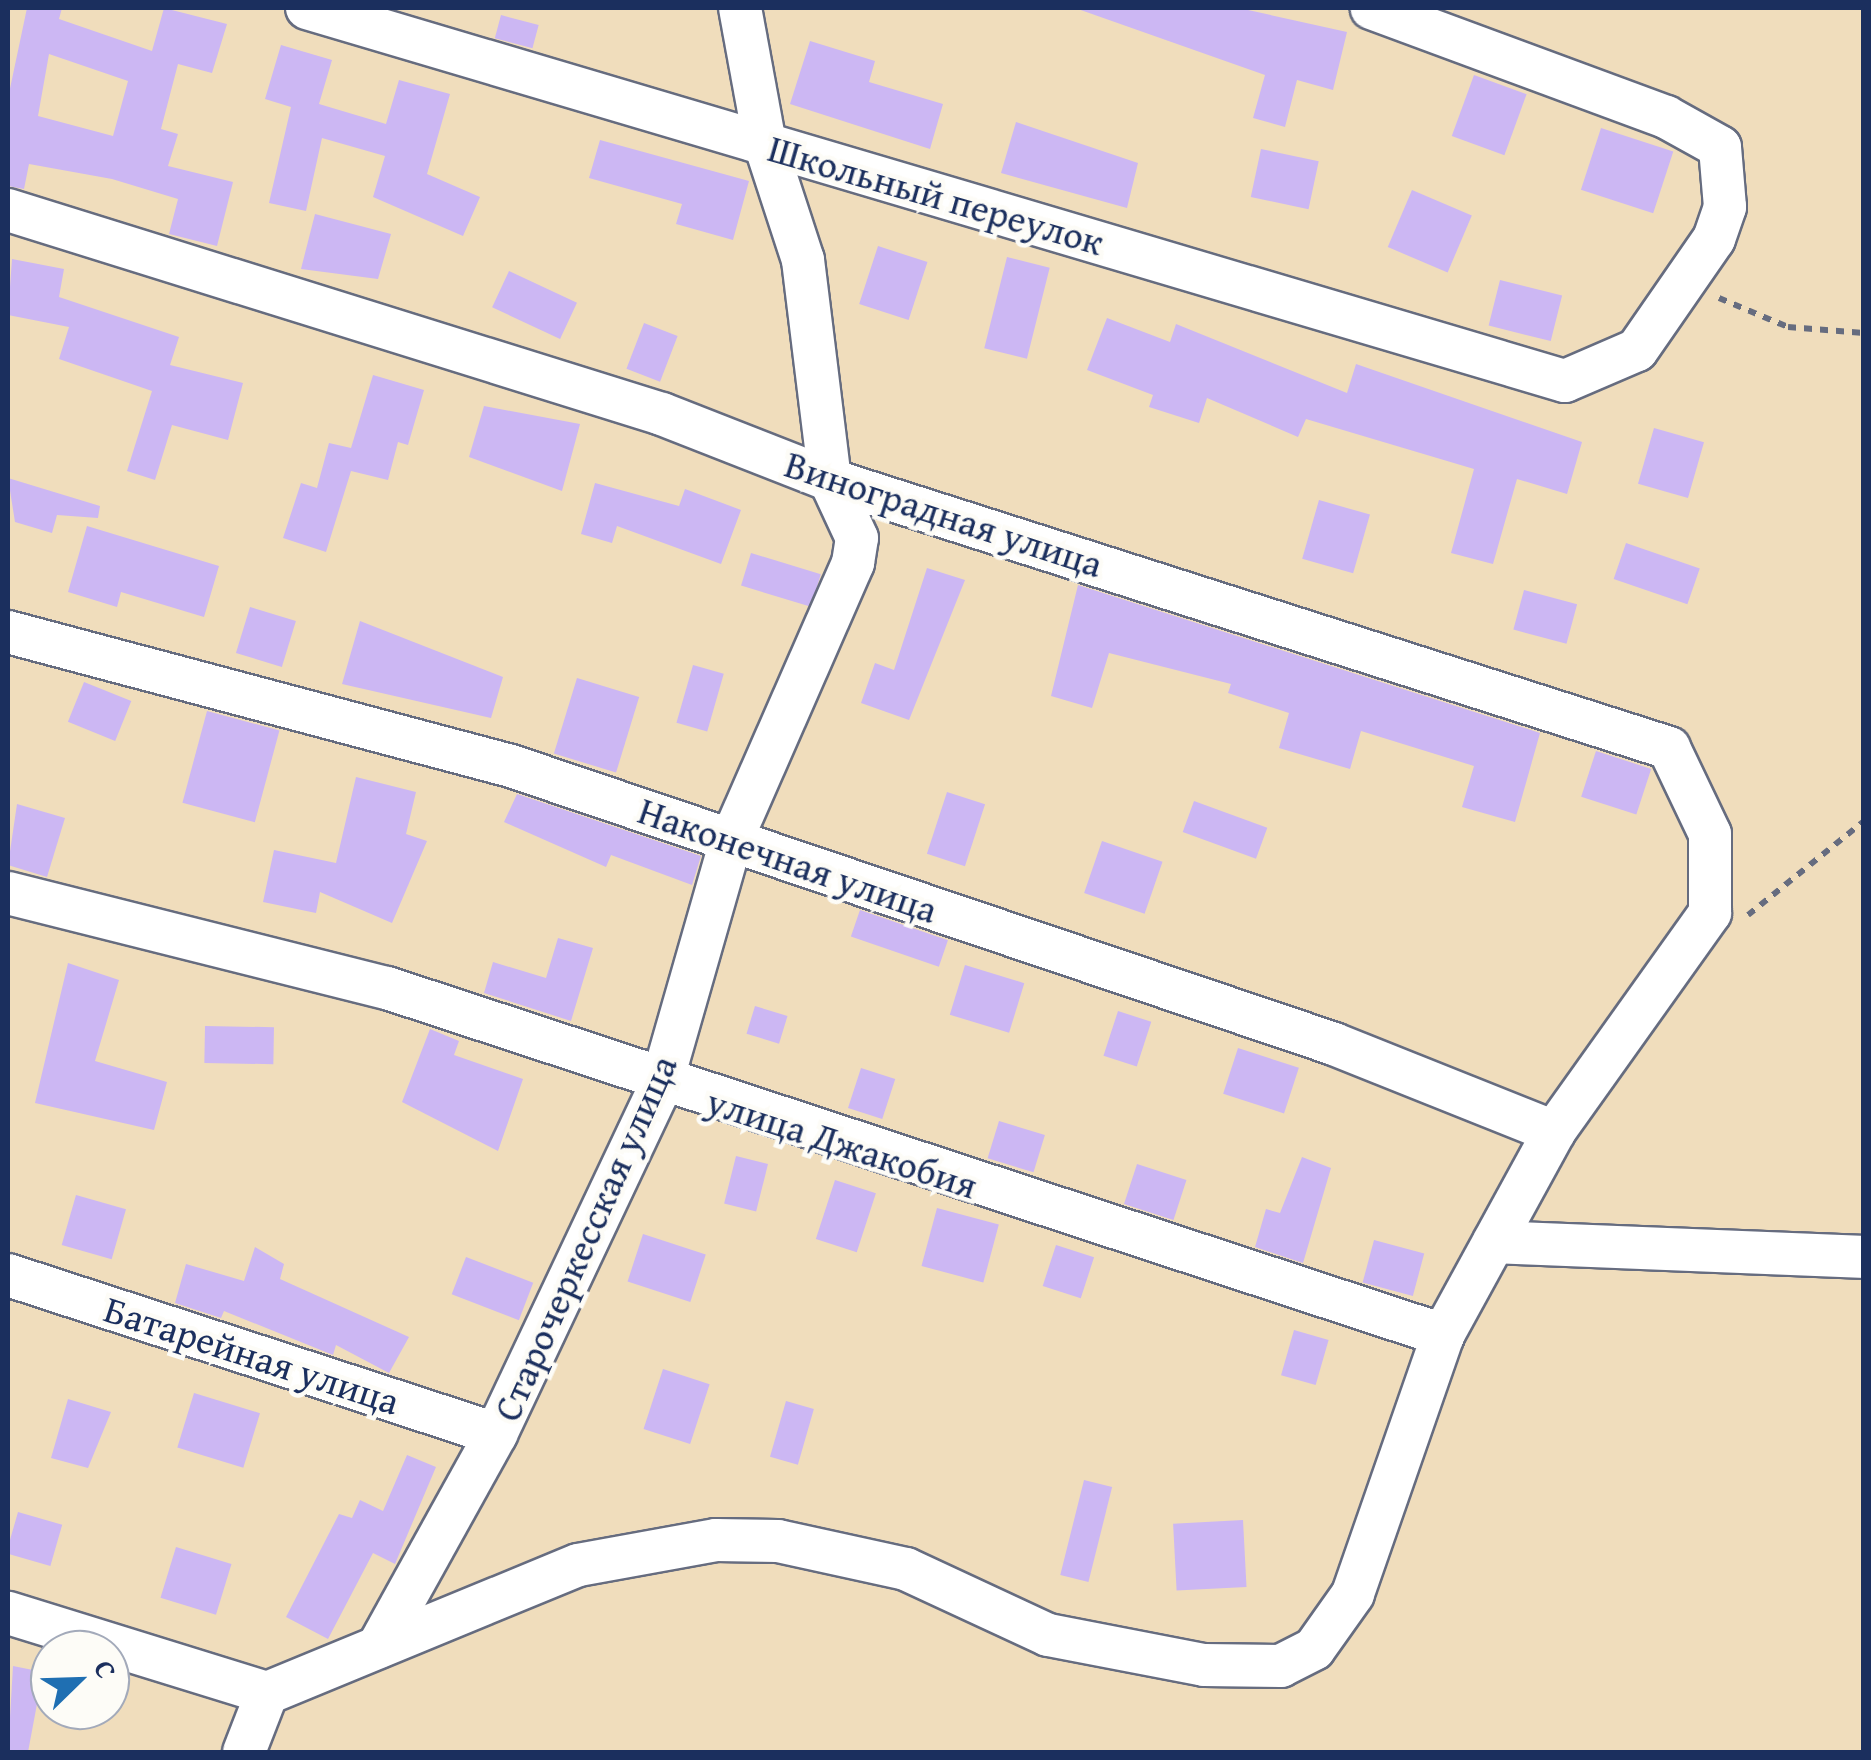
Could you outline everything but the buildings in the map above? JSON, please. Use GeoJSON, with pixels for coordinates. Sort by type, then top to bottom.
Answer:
{"type":"FeatureCollection","features":[{"type":"Feature","properties":{"kind":"street","name":"Школьный переулок"},"geometry":{"type":"LineString","coordinates":[[306,8],[1565,381],[1637,350],[1689,287]]}},
{"type":"Feature","properties":{"kind":"street","name":"Старочеркесская улица"},"geometry":{"type":"LineString","coordinates":[[378,1647],[496,1434],[661,1085],[731,841],[852,563],[858,538],[830,480],[803,260],[765,144],[740,8]]}},
{"type":"Feature","properties":{"kind":"street"},"geometry":{"type":"LineString","coordinates":[[1372,8],[1613,98],[1720,148],[1726,207],[1689,287]]}},
{"type":"Feature","properties":{"kind":"street","name":"Виноградная улица"},"geometry":{"type":"LineString","coordinates":[[8,210],[662,414],[830,480],[1668,748],[1710,834],[1710,913],[1554,1132],[1443,1335],[1352,1594],[1314,1649],[1280,1666],[1204,1665],[1048,1635],[906,1569],[778,1540],[716,1540],[578,1565],[378,1647]]}},
{"type":"Feature","properties":{"kind":"street","name":"Наконечная улица"},"geometry":{"type":"LineString","coordinates":[[8,632],[511,766],[1334,1044],[1554,1132]]}},
{"type":"Feature","properties":{"kind":"street","name":"улица Джакобия"},"geometry":{"type":"LineString","coordinates":[[8,893],[387,988],[661,1085],[1443,1335]]}},
{"type":"Feature","properties":{"kind":"street"},"geometry":{"type":"LineString","coordinates":[[1494,1242],[1864,1257]]}},
{"type":"Feature","properties":{"kind":"street","name":"Батарейная улица"},"geometry":{"type":"LineString","coordinates":[[8,1275],[496,1434]]}},
{"type":"Feature","properties":{"kind":"street"},"geometry":{"type":"LineString","coordinates":[[8,1613],[267,1693],[378,1647]]}},
{"type":"Feature","properties":{"kind":"street"},"geometry":{"type":"LineString","coordinates":[[244,1752],[267,1693]]}},
{"type":"Feature","properties":{"kind":"path"},"geometry":{"type":"LineString","coordinates":[[1689,287],[1788,328],[1864,333]]}},
{"type":"Feature","properties":{"kind":"path"},"geometry":{"type":"LineString","coordinates":[[1682,954],[1780,896],[1864,822]]}}]}
